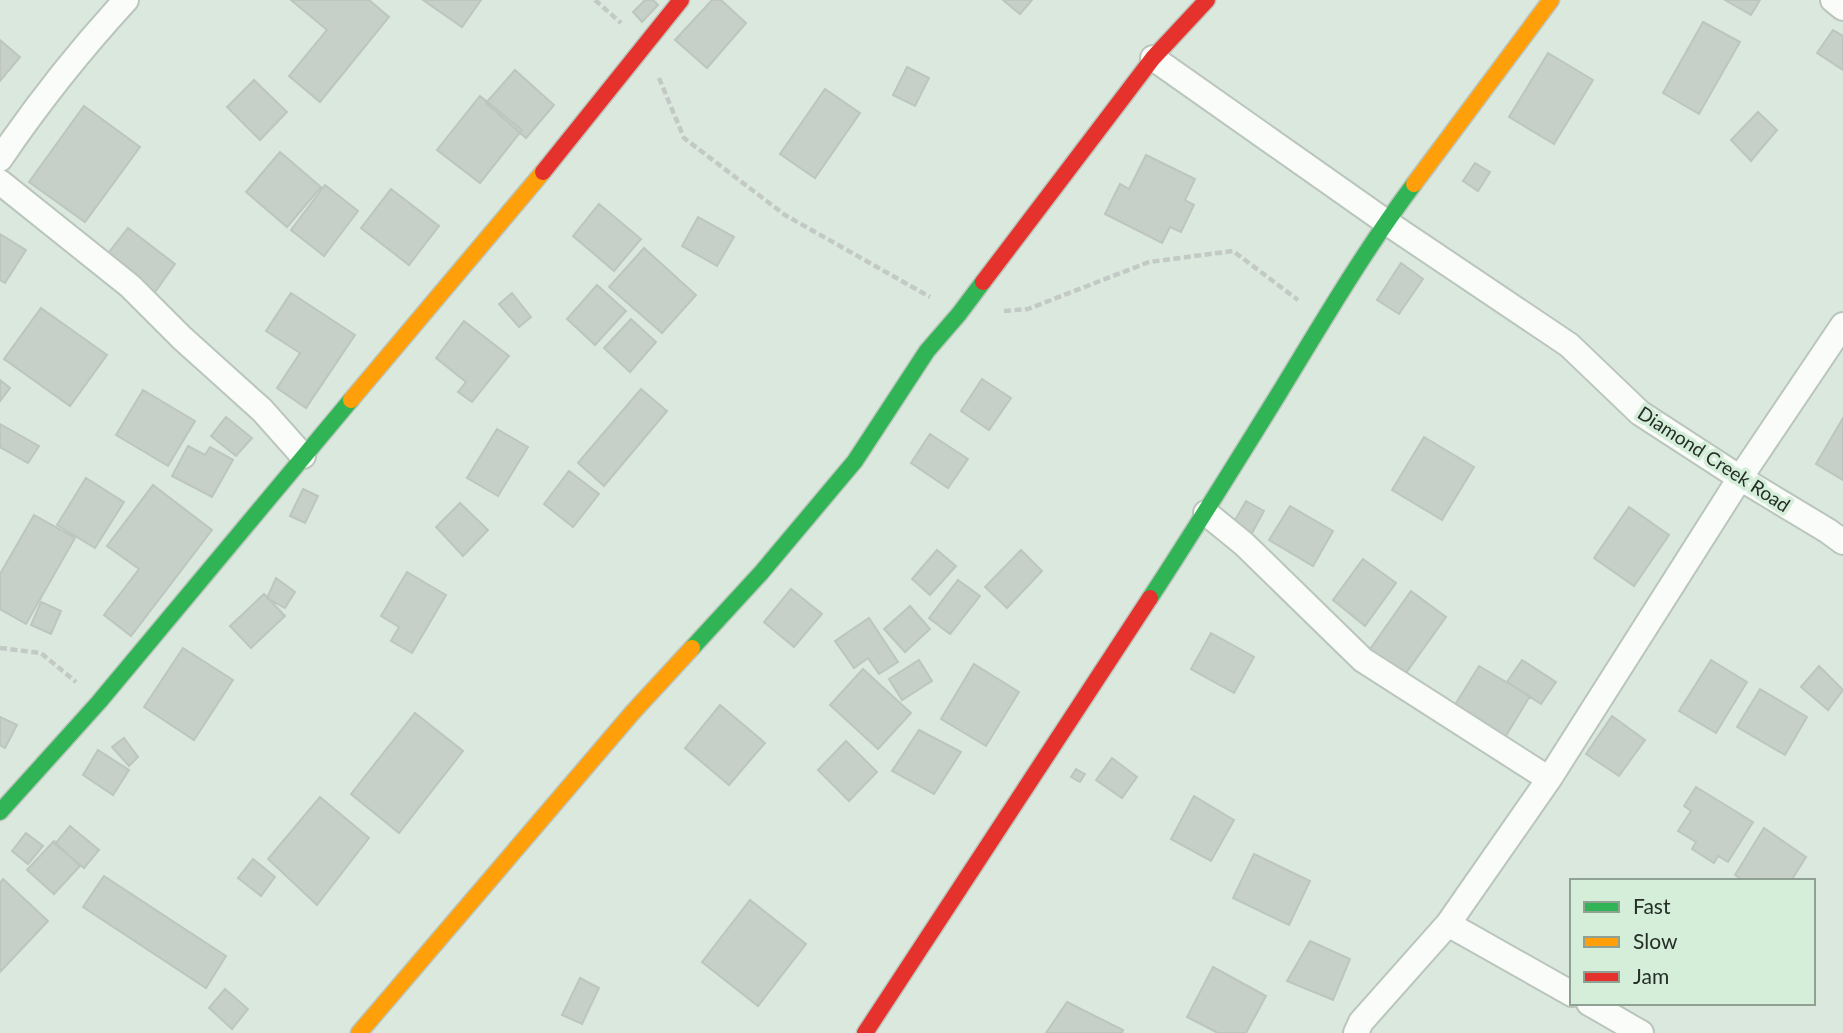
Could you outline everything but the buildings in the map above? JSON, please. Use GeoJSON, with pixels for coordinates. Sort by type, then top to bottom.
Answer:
{"type":"FeatureCollection","features":[{"type":"Feature","properties":{"kind":"street"},"geometry":{"type":"LineString","coordinates":[[0,159],[28,118],[126,0]]}},
{"type":"Feature","properties":{"kind":"street"},"geometry":{"type":"LineString","coordinates":[[0,811],[99,702],[303,456],[510,213],[681,0]]}},
{"type":"Feature","properties":{"kind":"street"},"geometry":{"type":"LineString","coordinates":[[359,1033],[633,712],[761,573],[855,461],[927,351],[959,314],[1153,58],[1207,0]]}},
{"type":"Feature","properties":{"kind":"street"},"geometry":{"type":"LineString","coordinates":[[865,1033],[1206,513],[1386,222],[1551,0]]}},
{"type":"Feature","properties":{"kind":"street"},"geometry":{"type":"LineString","coordinates":[[1833,0],[1843,8]]}},
{"type":"Feature","properties":{"kind":"street","name":"Diamond Creek Road"},"geometry":{"type":"LineString","coordinates":[[1153,58],[1386,222],[1569,345],[1640,413],[1843,542]]}},
{"type":"Feature","properties":{"kind":"street"},"geometry":{"type":"LineString","coordinates":[[0,182],[130,286],[182,338],[262,410],[303,456]]}},
{"type":"Feature","properties":{"kind":"street"},"geometry":{"type":"LineString","coordinates":[[1356,1033],[1361,1022],[1448,923],[1549,779],[1740,478],[1843,325]]}},
{"type":"Feature","properties":{"kind":"street"},"geometry":{"type":"LineString","coordinates":[[1206,513],[1244,544],[1363,660],[1549,779]]}},
{"type":"Feature","properties":{"kind":"street"},"geometry":{"type":"LineString","coordinates":[[1448,923],[1570,993]]}},
{"type":"Feature","properties":{"kind":"street"},"geometry":{"type":"LineString","coordinates":[[1592,1005],[1641,1033]]}},
{"type":"Feature","properties":{"kind":"path"},"geometry":{"type":"LineString","coordinates":[[646,45],[684,138],[785,215],[959,314],[1028,309],[1149,262],[1233,251],[1324,319]]}},
{"type":"Feature","properties":{"kind":"path"},"geometry":{"type":"LineString","coordinates":[[0,648],[41,653],[99,702]]}},
{"type":"Feature","properties":{"kind":"traffic: fast"},"geometry":{"type":"LineString","coordinates":[[1150,598],[1344,288],[1414,184]]}},
{"type":"Feature","properties":{"kind":"traffic: fast"},"geometry":{"type":"LineString","coordinates":[[692,648],[761,573],[855,461],[927,351],[983,282]]}},
{"type":"Feature","properties":{"kind":"traffic: fast"},"geometry":{"type":"LineString","coordinates":[[0,812],[99,702],[351,400]]}},
{"type":"Feature","properties":{"kind":"traffic: slow"},"geometry":{"type":"LineString","coordinates":[[1414,184],[1551,0]]}},
{"type":"Feature","properties":{"kind":"traffic: slow"},"geometry":{"type":"LineString","coordinates":[[351,400],[543,172]]}},
{"type":"Feature","properties":{"kind":"traffic: slow"},"geometry":{"type":"LineString","coordinates":[[359,1033],[633,712],[692,648]]}},
{"type":"Feature","properties":{"kind":"traffic: jam"},"geometry":{"type":"LineString","coordinates":[[543,172],[681,0]]}},
{"type":"Feature","properties":{"kind":"traffic: jam"},"geometry":{"type":"LineString","coordinates":[[983,282],[1153,58],[1207,0]]}},
{"type":"Feature","properties":{"kind":"traffic: jam"},"geometry":{"type":"LineString","coordinates":[[865,1033],[1150,598]]}}]}
